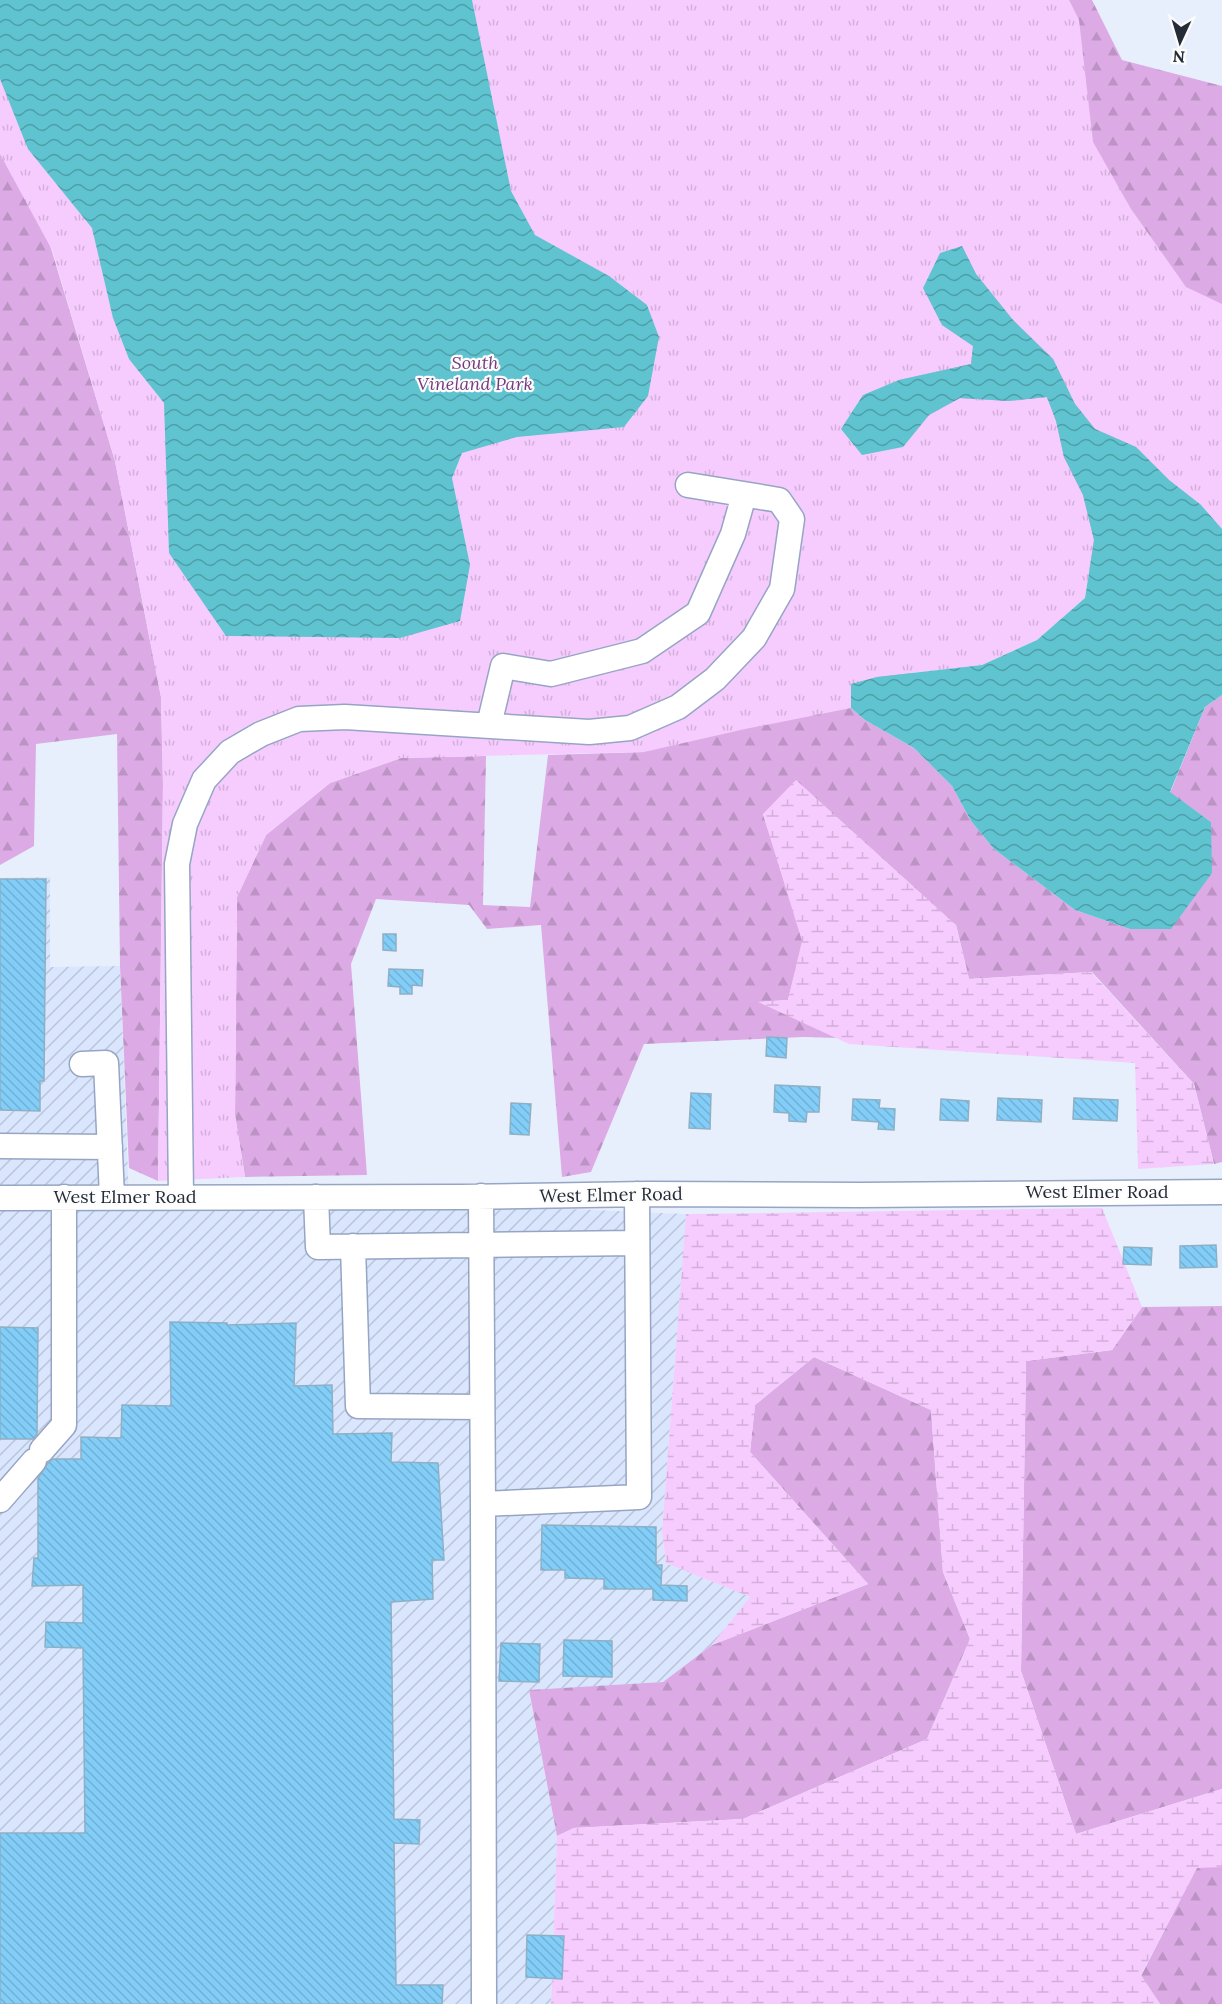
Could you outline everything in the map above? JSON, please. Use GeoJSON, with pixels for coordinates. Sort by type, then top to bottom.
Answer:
{"type":"FeatureCollection","features":[{"type":"Feature","properties":{"kind":"street"},"geometry":{"type":"LineString","coordinates":[[181,1197],[177,864],[185,824],[204,780],[230,752],[261,734],[299,719],[345,717],[589,732],[630,728],[678,707],[715,680],[754,638],[782,589],[792,519],[779,500],[688,485]]}},
{"type":"Feature","properties":{"kind":"street"},"geometry":{"type":"LineString","coordinates":[[489,726],[503,666],[551,674],[642,651],[698,614],[733,534],[744,495]]}},
{"type":"Feature","properties":{"kind":"street"},"geometry":{"type":"LineString","coordinates":[[82,1064],[106,1063],[112,1197]]}},
{"type":"Feature","properties":{"kind":"street"},"geometry":{"type":"LineString","coordinates":[[0,1146],[110,1147]]}},
{"type":"Feature","properties":{"kind":"street","name":"West Elmer Road"},"geometry":{"type":"LineString","coordinates":[[0,1198],[481,1197],[637,1194],[860,1196],[1222,1192]]}},
{"type":"Feature","properties":{"kind":"street"},"geometry":{"type":"LineString","coordinates":[[483,1504],[639,1497],[637,1194]]}},
{"type":"Feature","properties":{"kind":"street"},"geometry":{"type":"LineString","coordinates":[[0,1500],[64,1425],[64,1197]]}},
{"type":"Feature","properties":{"kind":"street"},"geometry":{"type":"LineString","coordinates":[[315,1197],[318,1247],[637,1243]]}},
{"type":"Feature","properties":{"kind":"street"},"geometry":{"type":"LineString","coordinates":[[481,1197],[484,2004]]}},
{"type":"Feature","properties":{"kind":"street"},"geometry":{"type":"LineString","coordinates":[[353,1246],[358,1406],[482,1407]]}},
{"type":"Feature","properties":{"kind":"shaded area"},"geometry":{"type":"Polygon","coordinates":[[[50,877],[50,967],[120,966],[129,1200],[369,1200],[686,1214],[662,1532],[666,1563],[751,1597],[712,1645],[663,1682],[529,1691],[557,1836],[551,2004],[0,2004],[0,878],[50,877]]]}},
{"type":"Feature","properties":{"kind":"green space","name":"South Vineland Park"},"geometry":{"type":"Polygon","coordinates":[[[0,0],[1069,0],[1079,20],[1093,142],[1131,209],[1186,287],[1222,304],[1222,529],[1201,505],[1169,480],[1136,447],[1095,429],[1075,404],[1053,359],[1013,320],[976,274],[962,246],[942,325],[973,346],[971,364],[899,380],[903,447],[929,415],[960,398],[1008,401],[1047,397],[1056,421],[1064,457],[1083,495],[1094,540],[1085,598],[1037,640],[982,665],[877,677],[852,684],[851,708],[644,752],[401,758],[330,783],[266,835],[237,897],[235,1115],[245,1177],[158,1181],[163,784],[161,697],[115,461],[52,250],[0,154],[0,0]]]}},
{"type":"Feature","properties":{"kind":"green space"},"geometry":{"type":"Polygon","coordinates":[[[472,0],[1092,0],[1122,60],[1222,86],[1222,529],[1201,505],[851,708],[865,720],[914,748],[952,786],[971,821],[994,849],[1075,910],[1130,929],[1211,822],[1170,793],[1205,707],[1222,695],[1222,1162],[1214,1164],[1194,1084],[1092,972],[969,979],[956,925],[763,814],[803,941],[788,1000],[760,1002],[837,1038],[804,1037],[644,1044],[591,1172],[562,1177],[541,925],[487,929],[469,905],[376,899],[351,964],[367,1175],[245,1177],[235,1115],[237,897],[266,835],[330,783],[401,758],[486,756],[483,905],[530,907],[548,755],[644,752],[472,0]]]}},
{"type":"Feature","properties":{"kind":"green space"},"geometry":{"type":"Polygon","coordinates":[[[0,79],[115,461],[161,697],[163,784],[158,1181],[129,1168],[120,966],[117,734],[36,744],[34,846],[0,865],[0,79]]]}},
{"type":"Feature","properties":{"kind":"green space"},"geometry":{"type":"Polygon","coordinates":[[[796,780],[956,925],[969,979],[1091,972],[1194,1084],[1214,1164],[1138,1169],[1135,1063],[849,1044],[758,1002],[788,1000],[802,941],[763,814],[796,780]]]}},
{"type":"Feature","properties":{"kind":"green space"},"geometry":{"type":"Polygon","coordinates":[[[1102,1208],[1142,1307],[1112,1350],[1026,1361],[1021,1671],[1076,1834],[1222,1789],[1222,1867],[1197,1868],[1141,1975],[1160,2004],[551,2004],[557,1836],[574,1828],[743,1819],[927,1739],[970,1639],[943,1572],[931,1410],[814,1357],[755,1405],[750,1452],[868,1584],[712,1645],[750,1597],[666,1563],[662,1532],[686,1214],[1102,1208]]]}},
{"type":"Feature","properties":{"kind":"green space"},"geometry":{"type":"Polygon","coordinates":[[[1222,1306],[1222,1789],[1076,1834],[1021,1671],[1026,1361],[1112,1350],[1142,1307],[1222,1306]]]}},
{"type":"Feature","properties":{"kind":"green space"},"geometry":{"type":"Polygon","coordinates":[[[814,1357],[931,1410],[943,1572],[970,1639],[927,1739],[743,1819],[574,1828],[557,1836],[529,1690],[663,1682],[712,1645],[868,1584],[750,1452],[755,1405],[814,1357]]]}},
{"type":"Feature","properties":{"kind":"green space"},"geometry":{"type":"Polygon","coordinates":[[[1197,1867],[1222,1867],[1222,2004],[1160,2004],[1141,1976],[1197,1867]]]}},
{"type":"Feature","properties":{"kind":"water"},"geometry":{"type":"Polygon","coordinates":[[[0,0],[472,0],[511,191],[535,235],[609,276],[647,305],[659,337],[648,396],[624,427],[517,437],[462,453],[452,478],[470,565],[460,621],[400,638],[226,636],[169,553],[164,403],[129,359],[113,318],[92,228],[28,149],[0,79],[0,0]]]}},
{"type":"Feature","properties":{"kind":"water"},"geometry":{"type":"Polygon","coordinates":[[[962,246],[976,274],[1013,320],[1053,359],[1075,404],[1095,429],[1136,447],[1169,480],[1201,505],[1222,529],[1222,695],[1205,707],[1170,792],[1211,822],[1212,873],[1171,929],[1130,929],[1075,910],[994,849],[971,821],[952,786],[914,748],[865,720],[851,708],[851,684],[877,677],[982,665],[1037,640],[1085,598],[1094,540],[1083,495],[1064,457],[1056,421],[1047,397],[1008,401],[960,398],[929,415],[903,447],[862,455],[841,429],[863,395],[899,380],[971,364],[973,346],[942,325],[923,288],[940,253],[962,246]]]}},
{"type":"Feature","properties":{"kind":"building"},"geometry":{"type":"Polygon","coordinates":[[[0,879],[46,879],[44,1081],[40,1081],[40,1111],[0,1110],[0,879]]]}},
{"type":"Feature","properties":{"kind":"building"},"geometry":{"type":"Polygon","coordinates":[[[383,934],[396,934],[396,951],[383,950],[383,934]]]}},
{"type":"Feature","properties":{"kind":"building"},"geometry":{"type":"Polygon","coordinates":[[[389,969],[423,970],[422,986],[412,985],[412,994],[400,994],[400,987],[388,986],[389,969]]]}},
{"type":"Feature","properties":{"kind":"building"},"geometry":{"type":"Polygon","coordinates":[[[767,1037],[787,1038],[786,1058],[766,1056],[767,1037]]]}},
{"type":"Feature","properties":{"kind":"building"},"geometry":{"type":"Polygon","coordinates":[[[775,1085],[820,1087],[819,1112],[807,1112],[806,1122],[789,1121],[789,1113],[774,1112],[775,1085]]]}},
{"type":"Feature","properties":{"kind":"building"},"geometry":{"type":"Polygon","coordinates":[[[691,1093],[711,1094],[710,1129],[689,1128],[691,1093]]]}},
{"type":"Feature","properties":{"kind":"building"},"geometry":{"type":"Polygon","coordinates":[[[998,1098],[1042,1100],[1041,1122],[997,1120],[998,1098]]]}},
{"type":"Feature","properties":{"kind":"building"},"geometry":{"type":"Polygon","coordinates":[[[1074,1098],[1118,1100],[1117,1121],[1073,1119],[1074,1098]]]}},
{"type":"Feature","properties":{"kind":"building"},"geometry":{"type":"Polygon","coordinates":[[[853,1099],[880,1100],[879,1108],[895,1109],[894,1130],[878,1129],[879,1122],[852,1120],[853,1099]]]}},
{"type":"Feature","properties":{"kind":"building"},"geometry":{"type":"Polygon","coordinates":[[[941,1099],[969,1101],[968,1121],[940,1120],[941,1099]]]}},
{"type":"Feature","properties":{"kind":"building"},"geometry":{"type":"Polygon","coordinates":[[[511,1103],[531,1104],[529,1135],[510,1134],[511,1103]]]}},
{"type":"Feature","properties":{"kind":"building"},"geometry":{"type":"Polygon","coordinates":[[[1216,1245],[1217,1267],[1180,1268],[1180,1246],[1216,1245]]]}},
{"type":"Feature","properties":{"kind":"building"},"geometry":{"type":"Polygon","coordinates":[[[1124,1247],[1152,1248],[1151,1265],[1123,1264],[1124,1247]]]}},
{"type":"Feature","properties":{"kind":"building"},"geometry":{"type":"Polygon","coordinates":[[[170,1322],[227,1323],[227,1325],[296,1323],[294,1386],[332,1385],[333,1434],[392,1433],[391,1462],[438,1463],[444,1560],[432,1560],[433,1599],[391,1602],[394,1819],[420,1820],[419,1844],[394,1843],[396,1985],[443,1985],[442,2004],[0,2004],[0,1833],[85,1833],[83,1648],[45,1647],[46,1622],[83,1623],[83,1585],[32,1586],[34,1558],[38,1558],[38,1478],[53,1459],[81,1459],[81,1437],[121,1438],[122,1405],[171,1406],[170,1322]]]}},
{"type":"Feature","properties":{"kind":"building"},"geometry":{"type":"Polygon","coordinates":[[[0,1327],[38,1328],[37,1434],[33,1439],[0,1439],[0,1327]]]}},
{"type":"Feature","properties":{"kind":"building"},"geometry":{"type":"Polygon","coordinates":[[[542,1525],[656,1527],[656,1565],[662,1565],[661,1585],[687,1586],[687,1601],[653,1600],[653,1589],[604,1589],[604,1579],[565,1578],[565,1570],[541,1570],[542,1525]]]}},
{"type":"Feature","properties":{"kind":"building"},"geometry":{"type":"Polygon","coordinates":[[[564,1640],[612,1641],[612,1677],[563,1676],[564,1640]]]}},
{"type":"Feature","properties":{"kind":"building"},"geometry":{"type":"Polygon","coordinates":[[[501,1643],[540,1644],[539,1682],[499,1681],[501,1643]]]}},
{"type":"Feature","properties":{"kind":"building"},"geometry":{"type":"Polygon","coordinates":[[[527,1935],[564,1936],[562,1979],[526,1977],[527,1935]]]}}]}
